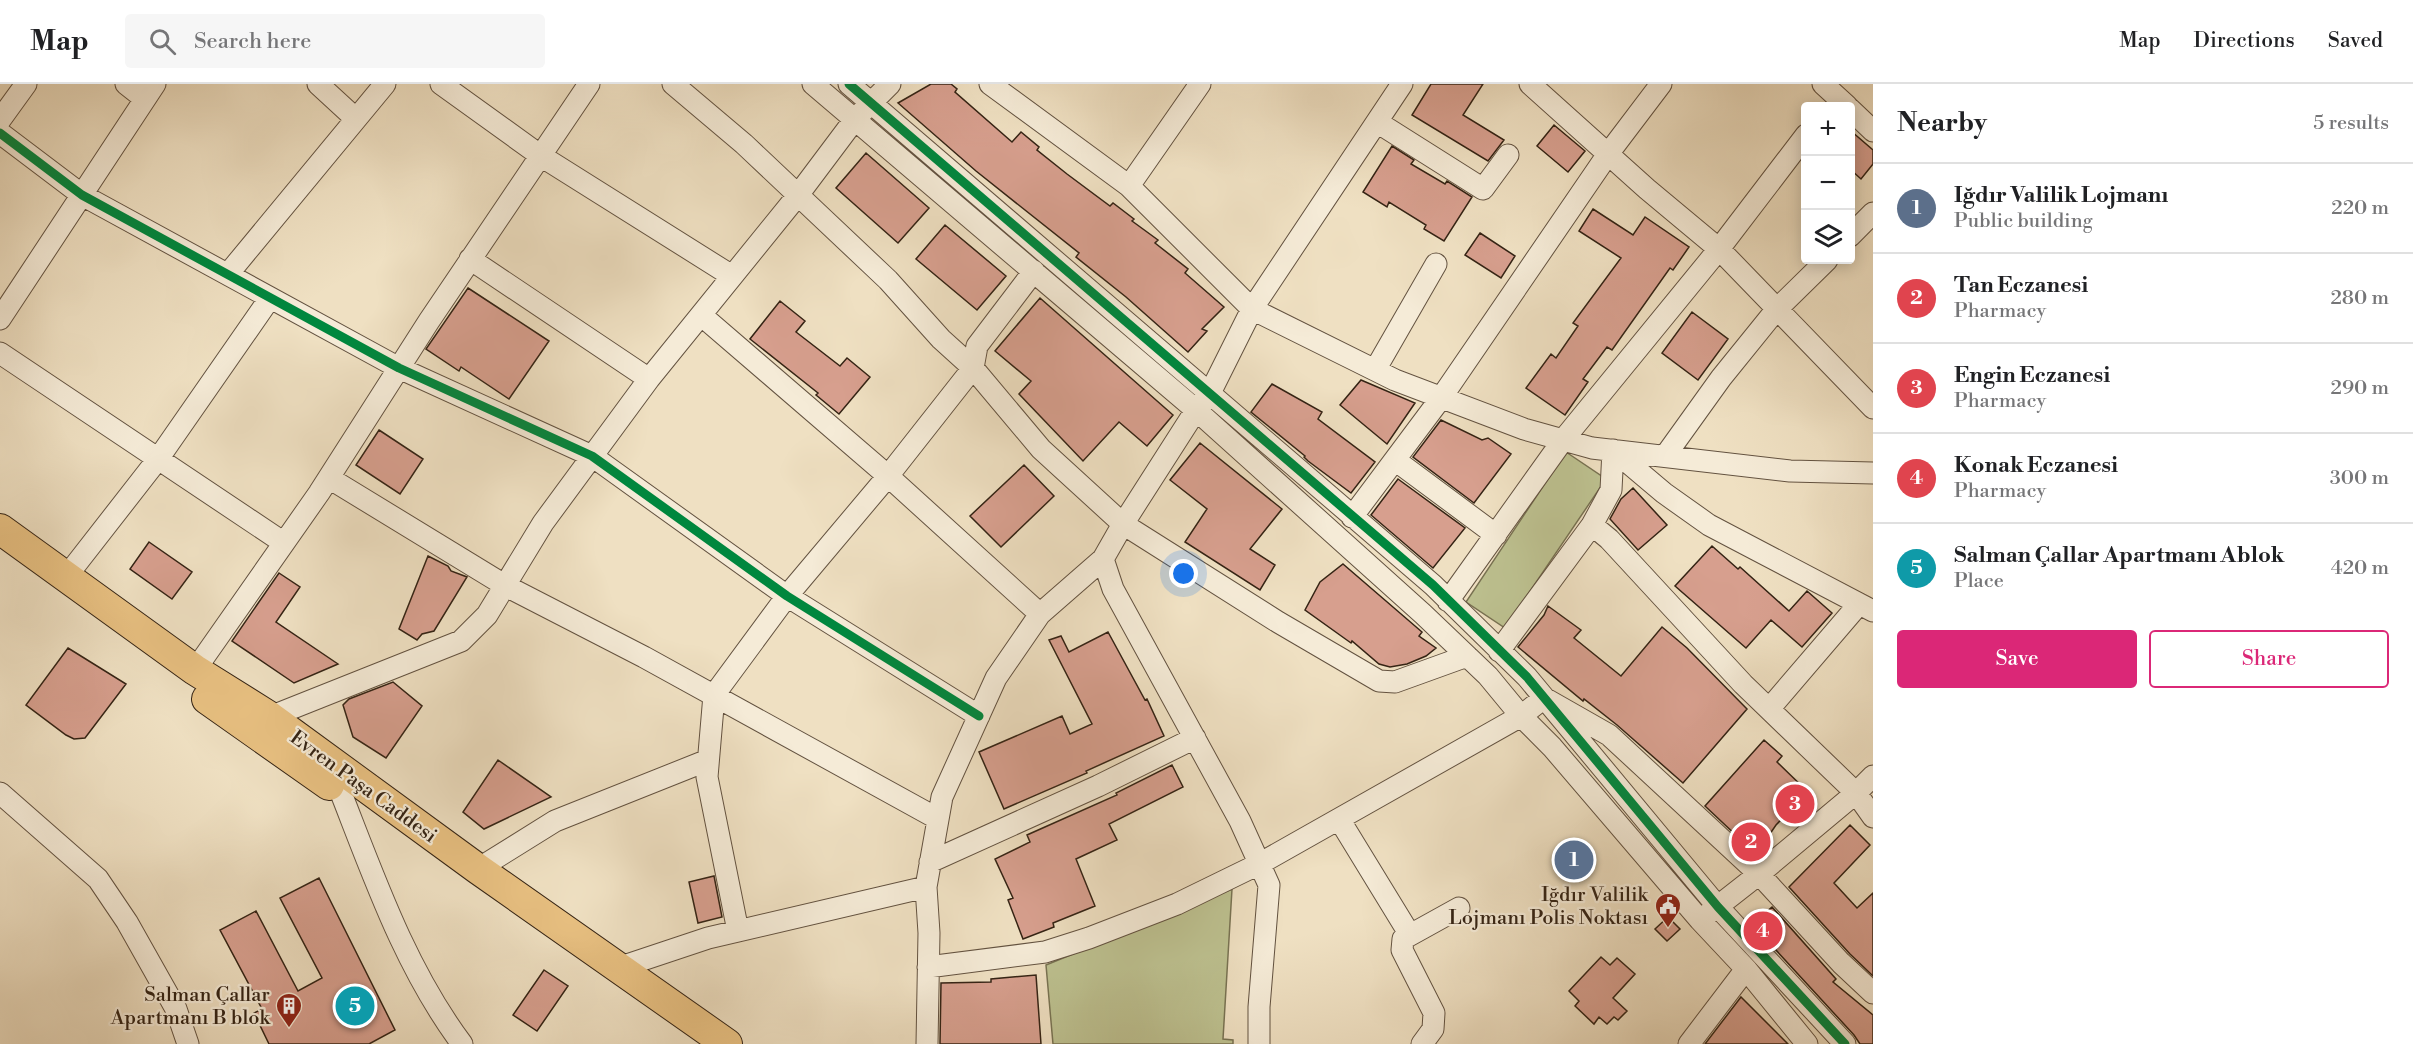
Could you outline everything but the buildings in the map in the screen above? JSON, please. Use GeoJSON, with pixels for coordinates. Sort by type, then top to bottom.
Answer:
{"type":"FeatureCollection","features":[{"type":"Feature","properties":{"kind":"highway","name":"Evren Paşa Caddesi"},"geometry":{"type":"LineString","coordinates":[[0,529],[195,670],[270,717],[478,869],[727,1044]]}},
{"type":"Feature","properties":{"kind":"highway","name":"Evren Paşa Caddesi"},"geometry":{"type":"LineString","coordinates":[[0,555],[341,793],[691,1044]]}},
{"type":"Feature","properties":{"kind":"street"},"geometry":{"type":"LineString","coordinates":[[0,120],[26,84]]}},
{"type":"Feature","properties":{"kind":"street"},"geometry":{"type":"LineString","coordinates":[[3,308],[150,92],[126,84]]}},
{"type":"Feature","properties":{"kind":"street"},"geometry":{"type":"LineString","coordinates":[[318,84],[356,119]]}},
{"type":"Feature","properties":{"kind":"street"},"geometry":{"type":"LineString","coordinates":[[228,274],[385,84]]}},
{"type":"Feature","properties":{"kind":"street"},"geometry":{"type":"LineString","coordinates":[[441,84],[541,156],[732,276]]}},
{"type":"Feature","properties":{"kind":"street"},"geometry":{"type":"LineString","coordinates":[[195,670],[329,477],[470,259],[589,84]]}},
{"type":"Feature","properties":{"kind":"street"},"geometry":{"type":"LineString","coordinates":[[673,84],[744,144],[888,280],[942,339],[973,368],[1041,449],[1123,524],[1278,622],[1379,681],[1395,682],[1467,656]]}},
{"type":"Feature","properties":{"kind":"street"},"geometry":{"type":"LineString","coordinates":[[813,84],[1196,410],[1488,676],[1700,920],[1746,969],[1807,1044]]}},
{"type":"Feature","properties":{"kind":"street"},"geometry":{"type":"LineString","coordinates":[[849,84],[1352,517],[1448,601],[1527,677],[1718,907],[1845,1044]]}},
{"type":"Feature","properties":{"kind":"street"},"geometry":{"type":"LineString","coordinates":[[270,717],[461,641],[487,615],[543,523],[649,379],[798,195],[855,120],[890,84]]}},
{"type":"Feature","properties":{"kind":"street"},"geometry":{"type":"LineString","coordinates":[[990,84],[1129,186],[1252,309],[1375,370],[1524,429],[1592,448],[1790,471],[1873,473]]}},
{"type":"Feature","properties":{"kind":"street"},"geometry":{"type":"LineString","coordinates":[[1129,186],[1200,84]]}},
{"type":"Feature","properties":{"kind":"street"},"geometry":{"type":"LineString","coordinates":[[1530,84],[1719,249],[1873,408]]}},
{"type":"Feature","properties":{"kind":"street"},"geometry":{"type":"LineString","coordinates":[[1352,517],[1442,398],[1608,154],[1661,84]]}},
{"type":"Feature","properties":{"kind":"street"},"geometry":{"type":"LineString","coordinates":[[927,1044],[929,933],[926,887],[942,797],[996,678],[1040,614],[1103,559],[1196,410],[1210,393],[1252,309],[1377,122],[1395,87]]}},
{"type":"Feature","properties":{"kind":"street"},"geometry":{"type":"LineString","coordinates":[[1838,98],[1873,131]]}},
{"type":"Feature","properties":{"kind":"street"},"geometry":{"type":"LineString","coordinates":[[1377,122],[1484,189],[1508,155]]}},
{"type":"Feature","properties":{"kind":"street"},"geometry":{"type":"LineString","coordinates":[[0,133],[82,195],[399,368],[592,456],[788,596],[979,716]]}},
{"type":"Feature","properties":{"kind":"street"},"geometry":{"type":"LineString","coordinates":[[1448,601],[1563,440],[1719,249],[1801,142]]}},
{"type":"Feature","properties":{"kind":"street"},"geometry":{"type":"LineString","coordinates":[[1855,232],[1873,213]]}},
{"type":"Feature","properties":{"kind":"street"},"geometry":{"type":"LineString","coordinates":[[470,259],[649,379]]}},
{"type":"Feature","properties":{"kind":"street"},"geometry":{"type":"LineString","coordinates":[[1375,370],[1436,264]]}},
{"type":"Feature","properties":{"kind":"street"},"geometry":{"type":"LineString","coordinates":[[1665,456],[1721,378],[1776,310],[1823,264]]}},
{"type":"Feature","properties":{"kind":"street"},"geometry":{"type":"LineString","coordinates":[[738,931],[707,777],[714,695],[788,596],[888,476],[973,368],[977,346],[1034,272]]}},
{"type":"Feature","properties":{"kind":"street"},"geometry":{"type":"LineString","coordinates":[[66,577],[158,459],[270,297]]}},
{"type":"Feature","properties":{"kind":"street"},"geometry":{"type":"LineString","coordinates":[[701,315],[888,476],[1040,614]]}},
{"type":"Feature","properties":{"kind":"street"},"geometry":{"type":"LineString","coordinates":[[0,353],[284,543]]}},
{"type":"Feature","properties":{"kind":"street"},"geometry":{"type":"LineString","coordinates":[[1500,651],[1592,525],[1611,490],[1613,450]]}},
{"type":"Feature","properties":{"kind":"street"},"geometry":{"type":"LineString","coordinates":[[1613,450],[1664,493],[1709,525],[1866,608],[1769,709]]}},
{"type":"Feature","properties":{"kind":"street"},"geometry":{"type":"LineString","coordinates":[[1395,460],[1496,535]]}},
{"type":"Feature","properties":{"kind":"street"},"geometry":{"type":"LineString","coordinates":[[329,477],[506,586],[714,695],[938,819]]}},
{"type":"Feature","properties":{"kind":"street"},"geometry":{"type":"LineString","coordinates":[[1592,525],[1609,539],[1769,709],[1856,793],[1873,817]]}},
{"type":"Feature","properties":{"kind":"street"},"geometry":{"type":"LineString","coordinates":[[1103,559],[1113,589],[1261,863],[1269,885],[1259,1007],[1259,1044]]}},
{"type":"Feature","properties":{"kind":"street"},"geometry":{"type":"LineString","coordinates":[[928,967],[1021,956],[1068,946],[1177,904],[1261,863],[1521,716],[1544,698]]}},
{"type":"Feature","properties":{"kind":"street"},"geometry":{"type":"LineString","coordinates":[[1544,698],[1609,735],[1759,874],[1841,963],[1873,993]]}},
{"type":"Feature","properties":{"kind":"street"},"geometry":{"type":"LineString","coordinates":[[930,862],[1098,786],[1195,738]]}},
{"type":"Feature","properties":{"kind":"street"},"geometry":{"type":"LineString","coordinates":[[478,869],[555,821],[708,760]]}},
{"type":"Feature","properties":{"kind":"street"},"geometry":{"type":"LineString","coordinates":[[1700,920],[1759,874],[1856,793],[1873,776]]}},
{"type":"Feature","properties":{"kind":"street"},"geometry":{"type":"LineString","coordinates":[[0,793],[98,879],[127,922],[176,1009],[188,1044]]}},
{"type":"Feature","properties":{"kind":"street"},"geometry":{"type":"LineString","coordinates":[[341,793],[390,919],[441,1016],[462,1044]]}},
{"type":"Feature","properties":{"kind":"street"},"geometry":{"type":"LineString","coordinates":[[1339,819],[1410,935]]}},
{"type":"Feature","properties":{"kind":"street"},"geometry":{"type":"LineString","coordinates":[[618,968],[708,938],[926,887]]}},
{"type":"Feature","properties":{"kind":"street"},"geometry":{"type":"LineString","coordinates":[[1422,1044],[1433,1029],[1434,1018],[1402,950],[1402,939],[1459,908]]}},
{"type":"Feature","properties":{"kind":"street"},"geometry":{"type":"LineString","coordinates":[[1689,1044],[1746,969]]}},
{"type":"Feature","properties":{"kind":"green space"},"geometry":{"type":"Polygon","coordinates":[[[1566,452],[1606,479],[1505,628],[1466,602],[1566,452]]]}},
{"type":"Feature","properties":{"kind":"green space"},"geometry":{"type":"Polygon","coordinates":[[[1232,889],[1223,1039],[1233,1040],[1233,1044],[1053,1044],[1046,965],[1232,889]]]}},
{"type":"Feature","properties":{"kind":"cycle path"},"geometry":{"type":"LineString","coordinates":[[849,84],[1433,585],[1527,677],[1718,907],[1845,1044]]}},
{"type":"Feature","properties":{"kind":"cycle path"},"geometry":{"type":"LineString","coordinates":[[0,133],[82,195],[399,368],[592,456],[787,596],[979,716]]}},
{"type":"Feature","properties":{"kind":"place","name":"Engin Eczanesi"},"geometry":{"type":"Point","coordinates":[1795,804]}},
{"type":"Feature","properties":{"kind":"place","name":"Tan Eczanesi"},"geometry":{"type":"Point","coordinates":[1751,842]}},
{"type":"Feature","properties":{"kind":"place","name":"Iğdır Valilik Lojmanı"},"geometry":{"type":"Point","coordinates":[1574,860]}},
{"type":"Feature","properties":{"kind":"place","name":"Iğdır Valilik Lojmanı Polis Noktası"},"geometry":{"type":"Point","coordinates":[1668,929]}},
{"type":"Feature","properties":{"kind":"place","name":"Konak Eczanesi"},"geometry":{"type":"Point","coordinates":[1763,931]}},
{"type":"Feature","properties":{"kind":"place","name":"Salman Çallar Apartmanı Ablok"},"geometry":{"type":"Point","coordinates":[355,1006]}},
{"type":"Feature","properties":{"kind":"place","name":"Salman Çallar Apartmanı B blok"},"geometry":{"type":"Point","coordinates":[289,1029]}}]}
